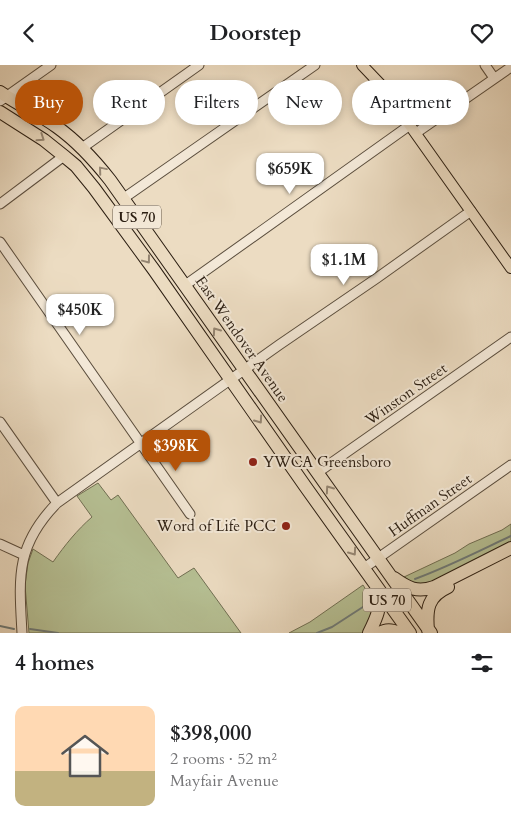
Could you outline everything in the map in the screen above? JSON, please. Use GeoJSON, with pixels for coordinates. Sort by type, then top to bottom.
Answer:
{"type":"FeatureCollection","features":[{"type":"Feature","properties":{"kind":"highway","name":"East Wendover Avenue"},"geometry":{"type":"LineString","coordinates":[[2,96],[58,128],[103,171],[124,198],[430,632]]}},
{"type":"Feature","properties":{"kind":"highway","name":"US 70"},"geometry":{"type":"LineString","coordinates":[[0,112],[44,139],[76,166],[103,199],[410,633]]}},
{"type":"Feature","properties":{"kind":"highway"},"geometry":{"type":"LineString","coordinates":[[387,572],[404,585],[419,590],[426,590],[511,548]]}},
{"type":"Feature","properties":{"kind":"highway"},"geometry":{"type":"LineString","coordinates":[[430,632],[427,620],[429,605],[439,591],[511,556]]}},
{"type":"Feature","properties":{"kind":"highway"},"geometry":{"type":"LineString","coordinates":[[369,633],[376,619],[379,606],[380,595],[376,585]]}},
{"type":"Feature","properties":{"kind":"highway"},"geometry":{"type":"LineString","coordinates":[[380,633],[390,630],[399,633]]}},
{"type":"Feature","properties":{"kind":"main road"},"geometry":{"type":"LineString","coordinates":[[365,66],[413,129],[511,269]]}},
{"type":"Feature","properties":{"kind":"street"},"geometry":{"type":"LineString","coordinates":[[2,96],[51,65]]}},
{"type":"Feature","properties":{"kind":"street"},"geometry":{"type":"LineString","coordinates":[[82,149],[199,65]]}},
{"type":"Feature","properties":{"kind":"street"},"geometry":{"type":"LineString","coordinates":[[124,198],[315,65]]}},
{"type":"Feature","properties":{"kind":"street"},"geometry":{"type":"LineString","coordinates":[[485,65],[494,78]]}},
{"type":"Feature","properties":{"kind":"street"},"geometry":{"type":"LineString","coordinates":[[184,285],[413,129],[511,67]]}},
{"type":"Feature","properties":{"kind":"street"},"geometry":{"type":"LineString","coordinates":[[0,204],[64,156]]}},
{"type":"Feature","properties":{"kind":"street"},"geometry":{"type":"LineString","coordinates":[[22,633],[20,581],[24,555],[37,527],[57,503],[471,211]]}},
{"type":"Feature","properties":{"kind":"street"},"geometry":{"type":"LineString","coordinates":[[0,242],[190,513]]}},
{"type":"Feature","properties":{"kind":"street","name":"Winston Street"},"geometry":{"type":"LineString","coordinates":[[317,473],[511,337]]}},
{"type":"Feature","properties":{"kind":"street"},"geometry":{"type":"LineString","coordinates":[[0,422],[57,503]]}},
{"type":"Feature","properties":{"kind":"street","name":"Huffman Street"},"geometry":{"type":"LineString","coordinates":[[364,567],[511,465]]}},
{"type":"Feature","properties":{"kind":"street"},"geometry":{"type":"LineString","coordinates":[[0,544],[24,555]]}},
{"type":"Feature","properties":{"kind":"green space"},"geometry":{"type":"Polygon","coordinates":[[[98,483],[111,500],[118,495],[178,578],[194,568],[241,633],[29,633],[25,585],[28,563],[33,549],[53,562],[71,538],[92,517],[77,496],[98,483]]]}},
{"type":"Feature","properties":{"kind":"green space"},"geometry":{"type":"Polygon","coordinates":[[[511,524],[511,544],[430,585],[415,584],[404,577],[455,553],[469,544],[502,530],[511,524]]]}},
{"type":"Feature","properties":{"kind":"green space"},"geometry":{"type":"Polygon","coordinates":[[[363,585],[371,598],[374,610],[363,633],[289,633],[310,622],[363,585]]]}},
{"type":"Feature","properties":{"kind":"waterway"},"geometry":{"type":"LineString","coordinates":[[415,579],[511,536]]}},
{"type":"Feature","properties":{"kind":"waterway"},"geometry":{"type":"LineString","coordinates":[[317,633],[332,627],[366,605]]}},
{"type":"Feature","properties":{"kind":"waterway"},"geometry":{"type":"LineString","coordinates":[[0,626],[14,629]]}},
{"type":"Feature","properties":{"kind":"waterway"},"geometry":{"type":"LineString","coordinates":[[30,629],[58,633]]}},
{"type":"Feature","properties":{"kind":"place","name":"YWCA Greensboro"},"geometry":{"type":"Point","coordinates":[253,462]}},
{"type":"Feature","properties":{"kind":"place","name":"Word of Life PCC"},"geometry":{"type":"Point","coordinates":[286,526]}}]}
